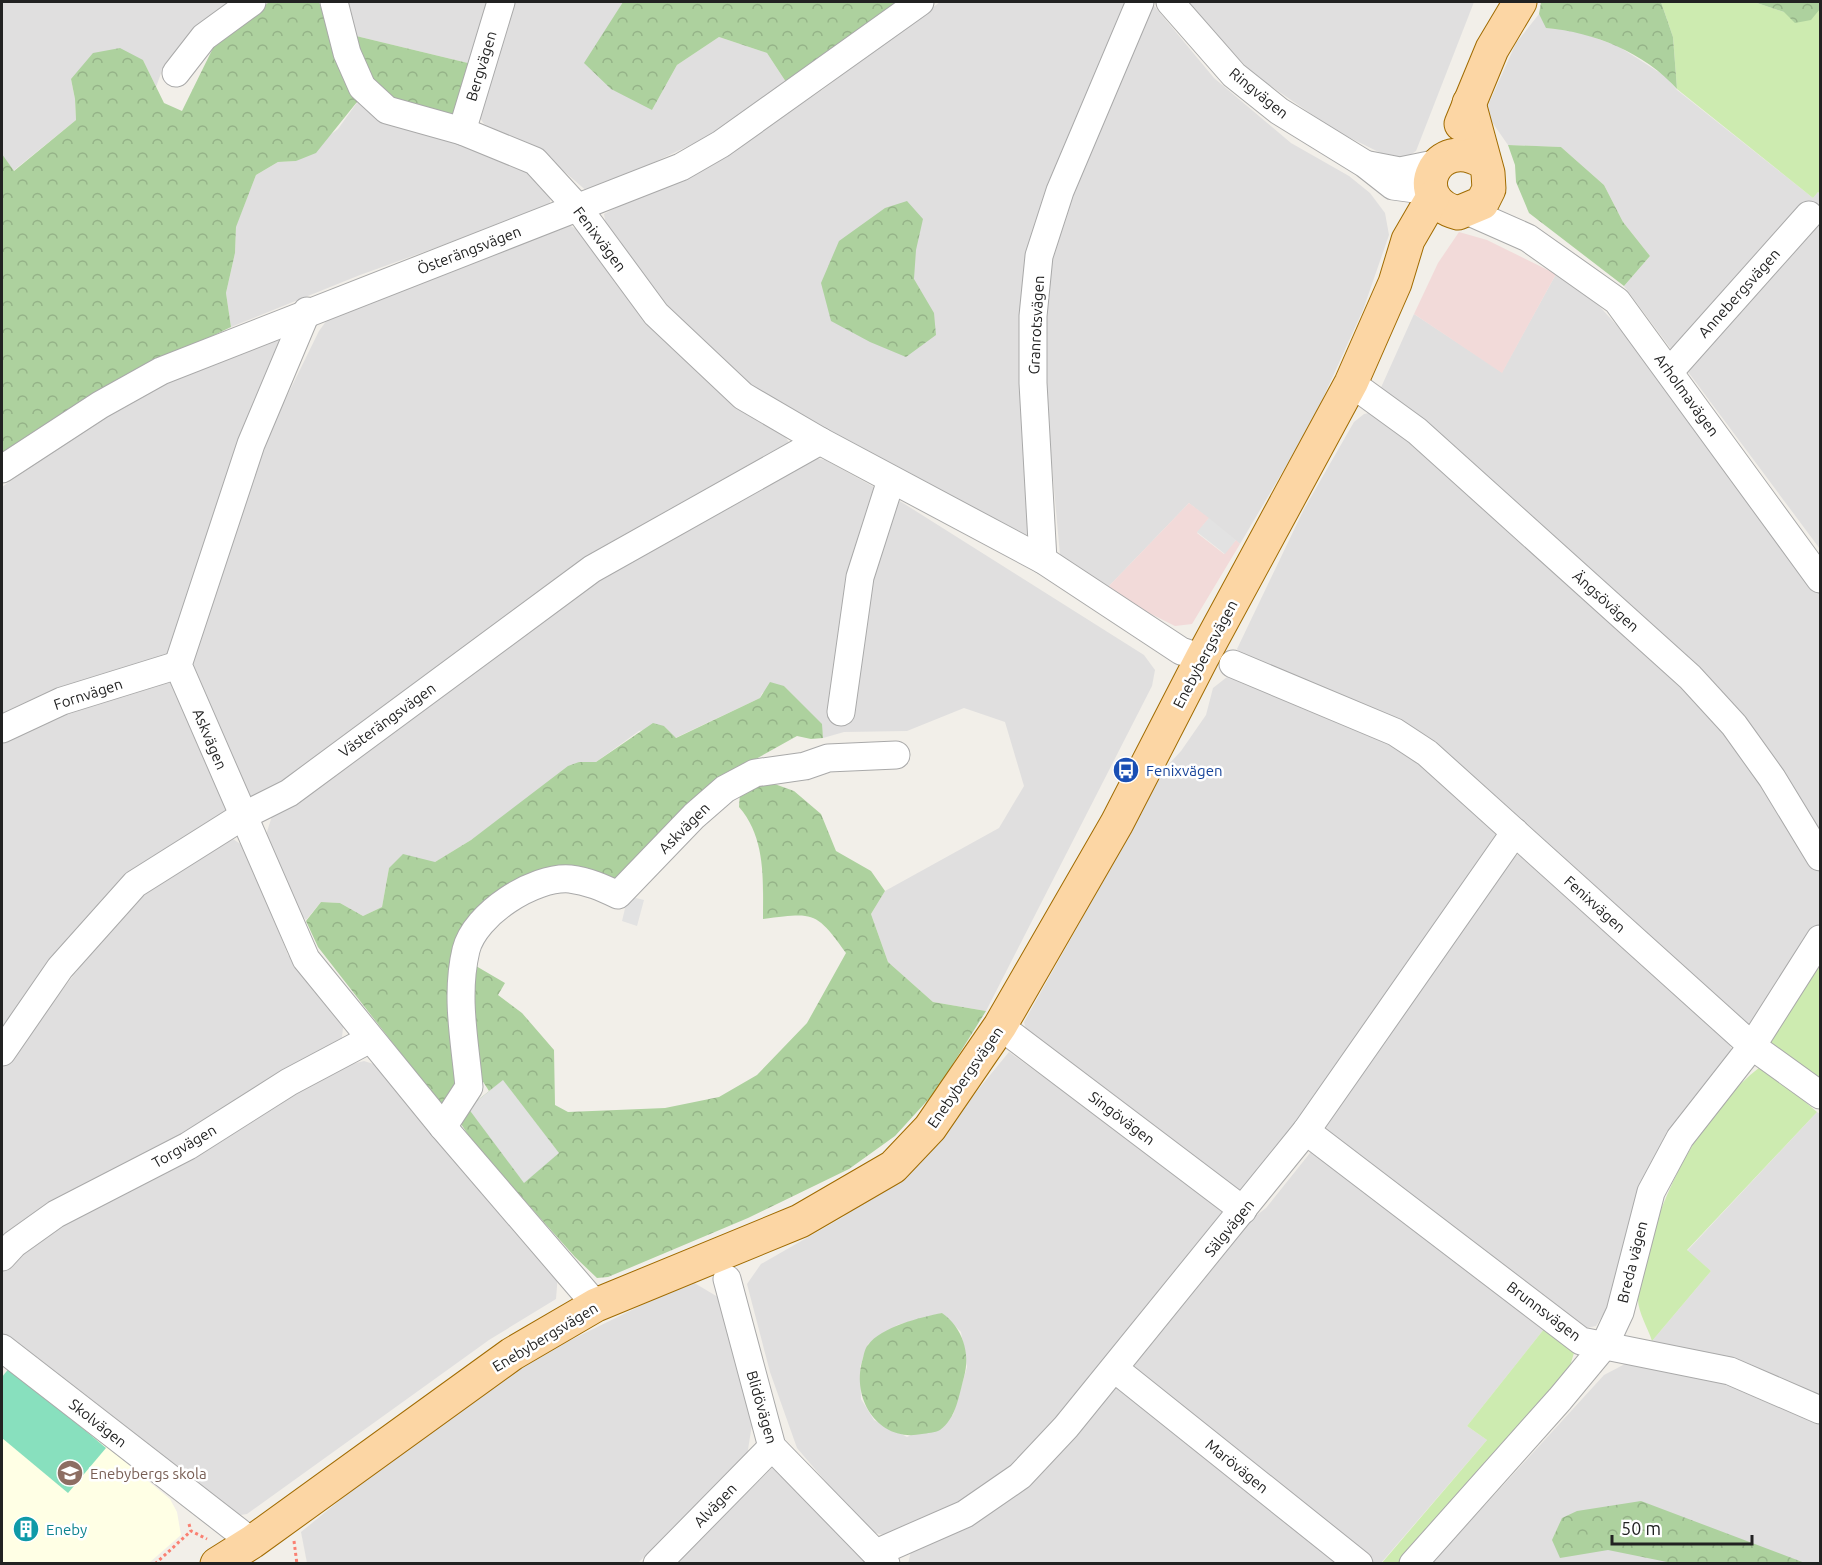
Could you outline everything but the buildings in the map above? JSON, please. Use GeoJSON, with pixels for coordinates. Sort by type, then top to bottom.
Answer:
{"type":"FeatureCollection","features":[{"type":"Feature","properties":{"kind":"main road","name":"Enebybergsvägen"},"geometry":{"type":"LineString","coordinates":[[217,1563],[252,1542],[512,1354],[596,1305],[800,1221],[893,1167],[930,1128],[1000,1026],[1117,823],[1202,658],[1351,384],[1395,284],[1423,244],[1456,185],[1469,103],[1492,49],[1520,2]]}},
{"type":"Feature","properties":{"kind":"street"},"geometry":{"type":"LineString","coordinates":[[176,73],[204,37],[252,2]]}},
{"type":"Feature","properties":{"kind":"street","name":"Fenixvägen"},"geometry":{"type":"LineString","coordinates":[[334,2],[347,53],[362,87],[387,110],[462,131],[535,161],[578,208],[656,314],[743,396],[891,480],[1043,560],[1181,651],[1202,658]]}},
{"type":"Feature","properties":{"kind":"street","name":"Bergvägen"},"geometry":{"type":"LineString","coordinates":[[462,131],[501,2]]}},
{"type":"Feature","properties":{"kind":"street","name":"Österängsvägen"},"geometry":{"type":"LineString","coordinates":[[2,469],[100,405],[161,371],[307,311],[578,208],[681,166],[721,144],[920,2]]}},
{"type":"Feature","properties":{"kind":"street","name":"Granrotsvägen"},"geometry":{"type":"LineString","coordinates":[[1043,560],[1033,383],[1033,316],[1040,256],[1060,191],[1140,2]]}},
{"type":"Feature","properties":{"kind":"street","name":"Ringvägen"},"geometry":{"type":"LineString","coordinates":[[1170,2],[1234,75],[1279,111],[1365,164],[1456,185]]}},
{"type":"Feature","properties":{"kind":"street","name":"Arholmavägen"},"geometry":{"type":"LineString","coordinates":[[1456,185],[1617,301],[1821,579]]}},
{"type":"Feature","properties":{"kind":"street","name":"Annebergsvägen"},"geometry":{"type":"LineString","coordinates":[[1670,371],[1809,215]]}},
{"type":"Feature","properties":{"kind":"street"},"geometry":{"type":"LineString","coordinates":[[178,665],[251,444],[307,311]]}},
{"type":"Feature","properties":{"kind":"street","name":"Ängsövägen"},"geometry":{"type":"LineString","coordinates":[[1351,384],[1417,431],[1690,677],[1734,725],[1772,778],[1821,857]]}},
{"type":"Feature","properties":{"kind":"street","name":"Västerängsvägen"},"geometry":{"type":"LineString","coordinates":[[2,1052],[60,968],[135,885],[243,816],[289,793],[592,569],[820,441]]}},
{"type":"Feature","properties":{"kind":"street"},"geometry":{"type":"LineString","coordinates":[[841,712],[860,577],[891,480]]}},
{"type":"Feature","properties":{"kind":"street","name":"Fenixvägen"},"geometry":{"type":"LineString","coordinates":[[1233,664],[1395,732],[1427,753],[1752,1046],[1821,1095]]}},
{"type":"Feature","properties":{"kind":"street","name":"Fornvägen"},"geometry":{"type":"LineString","coordinates":[[2,729],[62,701],[178,665]]}},
{"type":"Feature","properties":{"kind":"street","name":"Askvägen"},"geometry":{"type":"LineString","coordinates":[[178,665],[306,959],[370,1039],[596,1305]]}},
{"type":"Feature","properties":{"kind":"street","name":"Askvägen"},"geometry":{"type":"LineString","coordinates":[[443,1126],[470,1088],[459,994],[467,947],[490,912],[529,886],[568,879],[595,885],[618,895],[694,816],[725,789],[755,773],[805,765],[828,758],[896,755]]}},
{"type":"Feature","properties":{"kind":"street","name":"Sälgvägen"},"geometry":{"type":"LineString","coordinates":[[881,1558],[965,1514],[1020,1476],[1115,1369],[1306,1131],[1515,832]]}},
{"type":"Feature","properties":{"kind":"street","name":"Breda vägen"},"geometry":{"type":"LineString","coordinates":[[1413,1563],[1560,1399],[1604,1346],[1620,1312],[1651,1192],[1680,1138],[1752,1046],[1821,939]]}},
{"type":"Feature","properties":{"kind":"street","name":"Singövägen"},"geometry":{"type":"LineString","coordinates":[[1000,1026],[1244,1210]]}},
{"type":"Feature","properties":{"kind":"street","name":"Torgvägen"},"geometry":{"type":"LineString","coordinates":[[2,1257],[14,1244],[56,1214],[188,1146],[289,1082],[370,1039]]}},
{"type":"Feature","properties":{"kind":"street","name":"Brunnsvägen"},"geometry":{"type":"LineString","coordinates":[[1306,1131],[1581,1341],[1730,1371],[1821,1410]]}},
{"type":"Feature","properties":{"kind":"street","name":"Blidövägen"},"geometry":{"type":"LineString","coordinates":[[727,1279],[772,1447],[881,1558]]}},
{"type":"Feature","properties":{"kind":"street","name":"Skolvägen"},"geometry":{"type":"LineString","coordinates":[[2,1348],[252,1542]]}},
{"type":"Feature","properties":{"kind":"street","name":"Marövägen"},"geometry":{"type":"LineString","coordinates":[[1115,1369],[1359,1563]]}},
{"type":"Feature","properties":{"kind":"street","name":"Alvägen"},"geometry":{"type":"LineString","coordinates":[[657,1563],[772,1447]]}},
{"type":"Feature","properties":{"kind":"path"},"geometry":{"type":"LineString","coordinates":[[155,1563],[191,1531]]}},
{"type":"Feature","properties":{"kind":"path"},"geometry":{"type":"LineString","coordinates":[[293,1533],[297,1563]]}},
{"type":"Feature","properties":{"kind":"shaded area"},"geometry":{"type":"Polygon","coordinates":[[[2,2],[237,2],[179,46],[164,65],[156,87],[143,60],[71,79],[76,120],[13,171],[2,154],[2,2]]]}},
{"type":"Feature","properties":{"kind":"shaded area"},"geometry":{"type":"Polygon","coordinates":[[[344,2],[488,2],[472,64],[352,35],[344,2]]]}},
{"type":"Feature","properties":{"kind":"shaded area"},"geometry":{"type":"Polygon","coordinates":[[[510,2],[623,2],[606,31],[652,110],[677,65],[719,37],[767,53],[786,82],[718,132],[589,193],[544,154],[484,124],[476,112],[510,2]]]}},
{"type":"Feature","properties":{"kind":"shaded area"},"geometry":{"type":"Polygon","coordinates":[[[940,2],[1128,2],[1034,226],[1023,316],[1030,537],[1024,539],[759,396],[678,324],[606,225],[604,214],[762,130],[822,90],[940,2]]]}},
{"type":"Feature","properties":{"kind":"shaded area"},"geometry":{"type":"Polygon","coordinates":[[[1151,2],[1214,78],[1291,143],[1349,176],[1370,193],[1385,213],[1389,235],[1363,310],[1313,420],[1240,544],[1189,503],[1108,587],[1060,555],[1041,346],[1047,278],[1062,208],[1151,2]]]}},
{"type":"Feature","properties":{"kind":"shaded area"},"geometry":{"type":"Polygon","coordinates":[[[1186,2],[1474,2],[1416,151],[1399,162],[1336,131],[1252,73],[1186,2]]]}},
{"type":"Feature","properties":{"kind":"shaded area"},"geometry":{"type":"Polygon","coordinates":[[[1539,14],[1547,28],[1573,30],[1618,46],[1665,76],[1677,90],[1813,198],[1818,192],[1820,194],[1820,549],[1624,286],[1650,256],[1623,222],[1604,185],[1561,147],[1508,145],[1485,112],[1516,43],[1539,14]]]}},
{"type":"Feature","properties":{"kind":"shaded area"},"geometry":{"type":"Polygon","coordinates":[[[361,97],[519,159],[551,196],[549,207],[360,275],[231,327],[226,293],[235,253],[236,226],[256,175],[278,162],[296,161],[338,129],[361,97]]]}},
{"type":"Feature","properties":{"kind":"shaded area"},"geometry":{"type":"Polygon","coordinates":[[[569,225],[581,232],[783,433],[790,444],[257,801],[241,793],[194,677],[190,651],[258,455],[319,331],[335,309],[569,225]]]}},
{"type":"Feature","properties":{"kind":"shaded area"},"geometry":{"type":"Polygon","coordinates":[[[1459,232],[1487,240],[1556,274],[1502,373],[1414,314],[1438,263],[1459,232]]]}},
{"type":"Feature","properties":{"kind":"shaded area"},"geometry":{"type":"Polygon","coordinates":[[[1556,274],[1591,297],[1632,342],[1820,595],[1820,845],[1721,694],[1379,392],[1414,314],[1502,372],[1556,274]]]}},
{"type":"Feature","properties":{"kind":"shaded area"},"geometry":{"type":"Polygon","coordinates":[[[277,333],[285,339],[166,661],[2,717],[2,487],[139,390],[277,333]]]}},
{"type":"Feature","properties":{"kind":"shaded area"},"geometry":{"type":"Polygon","coordinates":[[[1374,412],[1710,710],[1820,872],[1820,927],[1750,1025],[1742,1023],[1410,732],[1246,661],[1237,649],[1304,509],[1354,422],[1364,414],[1374,412]]]}},
{"type":"Feature","properties":{"kind":"shaded area"},"geometry":{"type":"Polygon","coordinates":[[[807,457],[825,460],[903,503],[1144,655],[1155,670],[1152,686],[986,1011],[933,1002],[888,962],[871,914],[885,891],[999,828],[1024,786],[1005,722],[964,708],[907,731],[844,732],[823,738],[821,724],[784,686],[762,693],[760,698],[675,738],[664,726],[639,731],[596,762],[579,762],[471,840],[435,862],[389,868],[382,907],[363,916],[340,903],[321,902],[306,920],[293,906],[265,838],[272,816],[620,565],[807,457]]]}},
{"type":"Feature","properties":{"kind":"shaded area"},"geometry":{"type":"Polygon","coordinates":[[[1189,503],[1209,518],[1197,533],[1224,554],[1236,540],[1240,544],[1192,624],[1175,626],[1137,607],[1108,587],[1189,503]]]}},
{"type":"Feature","properties":{"kind":"shaded area"},"geometry":{"type":"Polygon","coordinates":[[[1209,518],[1236,540],[1225,554],[1197,532],[1209,518]]]}},
{"type":"Feature","properties":{"kind":"shaded area"},"geometry":{"type":"Polygon","coordinates":[[[1227,677],[1236,678],[1402,748],[1496,823],[1497,838],[1254,1185],[1236,1191],[1028,1038],[1024,1022],[1128,837],[1158,776],[1181,751],[1206,715],[1213,688],[1227,677]]]}},
{"type":"Feature","properties":{"kind":"shaded area"},"geometry":{"type":"Polygon","coordinates":[[[167,679],[175,683],[228,812],[142,871],[2,1045],[2,739],[52,714],[167,679]]]}},
{"type":"Feature","properties":{"kind":"shaded area"},"geometry":{"type":"Polygon","coordinates":[[[227,835],[245,847],[288,955],[344,1019],[341,1046],[2,1248],[2,1069],[134,896],[227,835]]]}},
{"type":"Feature","properties":{"kind":"shaded area"},"geometry":{"type":"Polygon","coordinates":[[[1520,853],[1728,1037],[1732,1053],[1607,1309],[1596,1326],[1586,1328],[1323,1130],[1506,863],[1520,853]]]}},
{"type":"Feature","properties":{"kind":"shaded area"},"geometry":{"type":"Polygon","coordinates":[[[628,896],[644,900],[637,926],[622,921],[628,896]]]}},
{"type":"Feature","properties":{"kind":"shaded area"},"geometry":{"type":"Polygon","coordinates":[[[1009,1052],[1220,1204],[1223,1219],[1021,1463],[953,1510],[891,1537],[876,1533],[861,1523],[797,1448],[770,1372],[747,1284],[761,1264],[843,1217],[921,1159],[1009,1052]],[[942,1313],[897,1325],[868,1344],[860,1367],[861,1399],[874,1420],[907,1437],[953,1415],[967,1367],[961,1332],[942,1313]]]}},
{"type":"Feature","properties":{"kind":"shaded area"},"geometry":{"type":"Polygon","coordinates":[[[364,1061],[380,1066],[558,1274],[556,1299],[489,1340],[247,1514],[234,1516],[2,1334],[2,1271],[54,1220],[276,1105],[340,1067],[364,1061]]]}},
{"type":"Feature","properties":{"kind":"shaded area"},"geometry":{"type":"Polygon","coordinates":[[[503,1080],[559,1153],[524,1183],[468,1108],[503,1080]]]}},
{"type":"Feature","properties":{"kind":"shaded area"},"geometry":{"type":"Polygon","coordinates":[[[1817,1112],[1820,1114],[1820,1401],[1652,1341],[1711,1271],[1687,1251],[1817,1112]]]}},
{"type":"Feature","properties":{"kind":"shaded area"},"geometry":{"type":"Polygon","coordinates":[[[1314,1148],[1548,1324],[1467,1426],[1487,1440],[1381,1563],[1371,1563],[1136,1377],[1133,1356],[1244,1225],[1266,1208],[1314,1148]]]}},
{"type":"Feature","properties":{"kind":"shaded area"},"geometry":{"type":"Polygon","coordinates":[[[691,1281],[723,1300],[753,1418],[747,1456],[638,1563],[307,1563],[301,1532],[483,1383],[691,1281]]]}},
{"type":"Feature","properties":{"kind":"shaded area"},"geometry":{"type":"Polygon","coordinates":[[[1641,1360],[1747,1390],[1820,1422],[1820,1563],[1431,1564],[1604,1375],[1625,1364],[1641,1360]]]}},
{"type":"Feature","properties":{"kind":"shaded area","name":"Enebybergs skola"},"geometry":{"type":"Polygon","coordinates":[[[10,1367],[170,1499],[177,1512],[181,1535],[149,1563],[2,1564],[2,1377],[10,1367]]]}},
{"type":"Feature","properties":{"kind":"shaded area"},"geometry":{"type":"Polygon","coordinates":[[[1123,1385],[1346,1563],[908,1564],[911,1551],[1111,1390],[1123,1385]]]}},
{"type":"Feature","properties":{"kind":"shaded area"},"geometry":{"type":"Polygon","coordinates":[[[773,1467],[872,1564],[673,1564],[773,1467]]]}},
{"type":"Feature","properties":{"kind":"green space"},"geometry":{"type":"Polygon","coordinates":[[[269,2],[319,2],[347,80],[361,97],[316,153],[296,161],[278,162],[256,175],[236,227],[235,253],[226,293],[231,327],[148,367],[2,457],[2,154],[14,171],[76,120],[71,79],[93,53],[120,48],[143,60],[164,103],[182,111],[213,48],[269,2]]]}},
{"type":"Feature","properties":{"kind":"green space"},"geometry":{"type":"Polygon","coordinates":[[[623,2],[901,2],[786,82],[767,53],[719,37],[677,65],[652,110],[611,89],[584,63],[623,2]]]}},
{"type":"Feature","properties":{"kind":"green space"},"geometry":{"type":"Polygon","coordinates":[[[1541,2],[1661,2],[1673,37],[1677,89],[1650,65],[1618,46],[1582,34],[1546,28],[1539,14],[1541,2]]]}},
{"type":"Feature","properties":{"kind":"green space"},"geometry":{"type":"Polygon","coordinates":[[[1661,2],[1754,2],[1784,12],[1820,9],[1820,194],[1818,192],[1813,198],[1677,89],[1673,37],[1661,2]]]}},
{"type":"Feature","properties":{"kind":"green space"},"geometry":{"type":"Polygon","coordinates":[[[1754,2],[1820,2],[1820,9],[1811,20],[1795,23],[1784,12],[1754,2]]]}},
{"type":"Feature","properties":{"kind":"green space"},"geometry":{"type":"Polygon","coordinates":[[[352,35],[472,64],[454,114],[446,118],[407,108],[376,89],[352,35]]]}},
{"type":"Feature","properties":{"kind":"green space"},"geometry":{"type":"Polygon","coordinates":[[[1508,145],[1561,147],[1604,185],[1623,222],[1650,256],[1624,286],[1529,213],[1516,182],[1515,165],[1508,145]]]}},
{"type":"Feature","properties":{"kind":"green space"},"geometry":{"type":"Polygon","coordinates":[[[907,201],[923,219],[916,250],[914,279],[934,313],[936,335],[906,357],[870,342],[831,321],[821,283],[839,241],[885,208],[907,201]]]}},
{"type":"Feature","properties":{"kind":"green space"},"geometry":{"type":"Polygon","coordinates":[[[770,682],[784,686],[822,724],[823,738],[811,739],[797,736],[711,784],[615,881],[555,869],[453,961],[448,996],[457,1061],[457,1092],[441,1105],[318,947],[306,921],[321,902],[340,903],[363,916],[382,907],[389,868],[403,854],[435,862],[471,840],[568,766],[579,762],[596,762],[653,723],[664,726],[676,738],[760,698],[770,682]]]}},
{"type":"Feature","properties":{"kind":"green space"},"geometry":{"type":"Polygon","coordinates":[[[769,782],[794,791],[821,814],[836,851],[871,871],[885,891],[871,914],[888,962],[933,1002],[986,1011],[936,1091],[895,1136],[849,1169],[748,1218],[608,1277],[597,1278],[575,1257],[475,1145],[459,1121],[468,1108],[503,1080],[489,1091],[480,1077],[467,990],[476,966],[505,983],[498,995],[522,1013],[554,1050],[555,1105],[568,1112],[665,1108],[719,1097],[757,1075],[807,1023],[846,953],[827,929],[812,918],[793,916],[763,919],[763,875],[758,846],[748,819],[739,807],[740,792],[769,782]]]}},
{"type":"Feature","properties":{"kind":"green space"},"geometry":{"type":"Polygon","coordinates":[[[1820,965],[1820,1088],[1774,1053],[1769,1038],[1820,965]]]}},
{"type":"Feature","properties":{"kind":"green space"},"geometry":{"type":"Polygon","coordinates":[[[1760,1067],[1774,1075],[1817,1112],[1687,1250],[1711,1271],[1652,1341],[1639,1308],[1638,1290],[1643,1263],[1667,1194],[1706,1124],[1740,1084],[1760,1067]]]}},
{"type":"Feature","properties":{"kind":"green space"},"geometry":{"type":"Polygon","coordinates":[[[942,1313],[960,1333],[966,1359],[966,1368],[953,1413],[950,1420],[936,1432],[906,1435],[892,1432],[871,1414],[864,1402],[860,1373],[865,1349],[874,1339],[892,1328],[942,1313]]]}},
{"type":"Feature","properties":{"kind":"green space"},"geometry":{"type":"Polygon","coordinates":[[[1548,1324],[1571,1344],[1574,1353],[1566,1379],[1398,1563],[1381,1564],[1487,1440],[1467,1426],[1548,1324]]]}},
{"type":"Feature","properties":{"kind":"green space"},"geometry":{"type":"Polygon","coordinates":[[[10,1367],[106,1448],[68,1493],[2,1438],[2,1377],[10,1367]]]}},
{"type":"Feature","properties":{"kind":"green space"},"geometry":{"type":"Polygon","coordinates":[[[1641,1501],[1805,1563],[1672,1563],[1608,1550],[1560,1558],[1552,1540],[1562,1518],[1577,1511],[1641,1501]]]}},
{"type":"Feature","properties":{"kind":"place","name":"Fenixvägen"},"geometry":{"type":"Point","coordinates":[1126,770]}},
{"type":"Feature","properties":{"kind":"place","name":"Enebybergs skola"},"geometry":{"type":"Point","coordinates":[70,1473]}},
{"type":"Feature","properties":{"kind":"place","name":"Eneby"},"geometry":{"type":"Point","coordinates":[26,1529]}}]}
